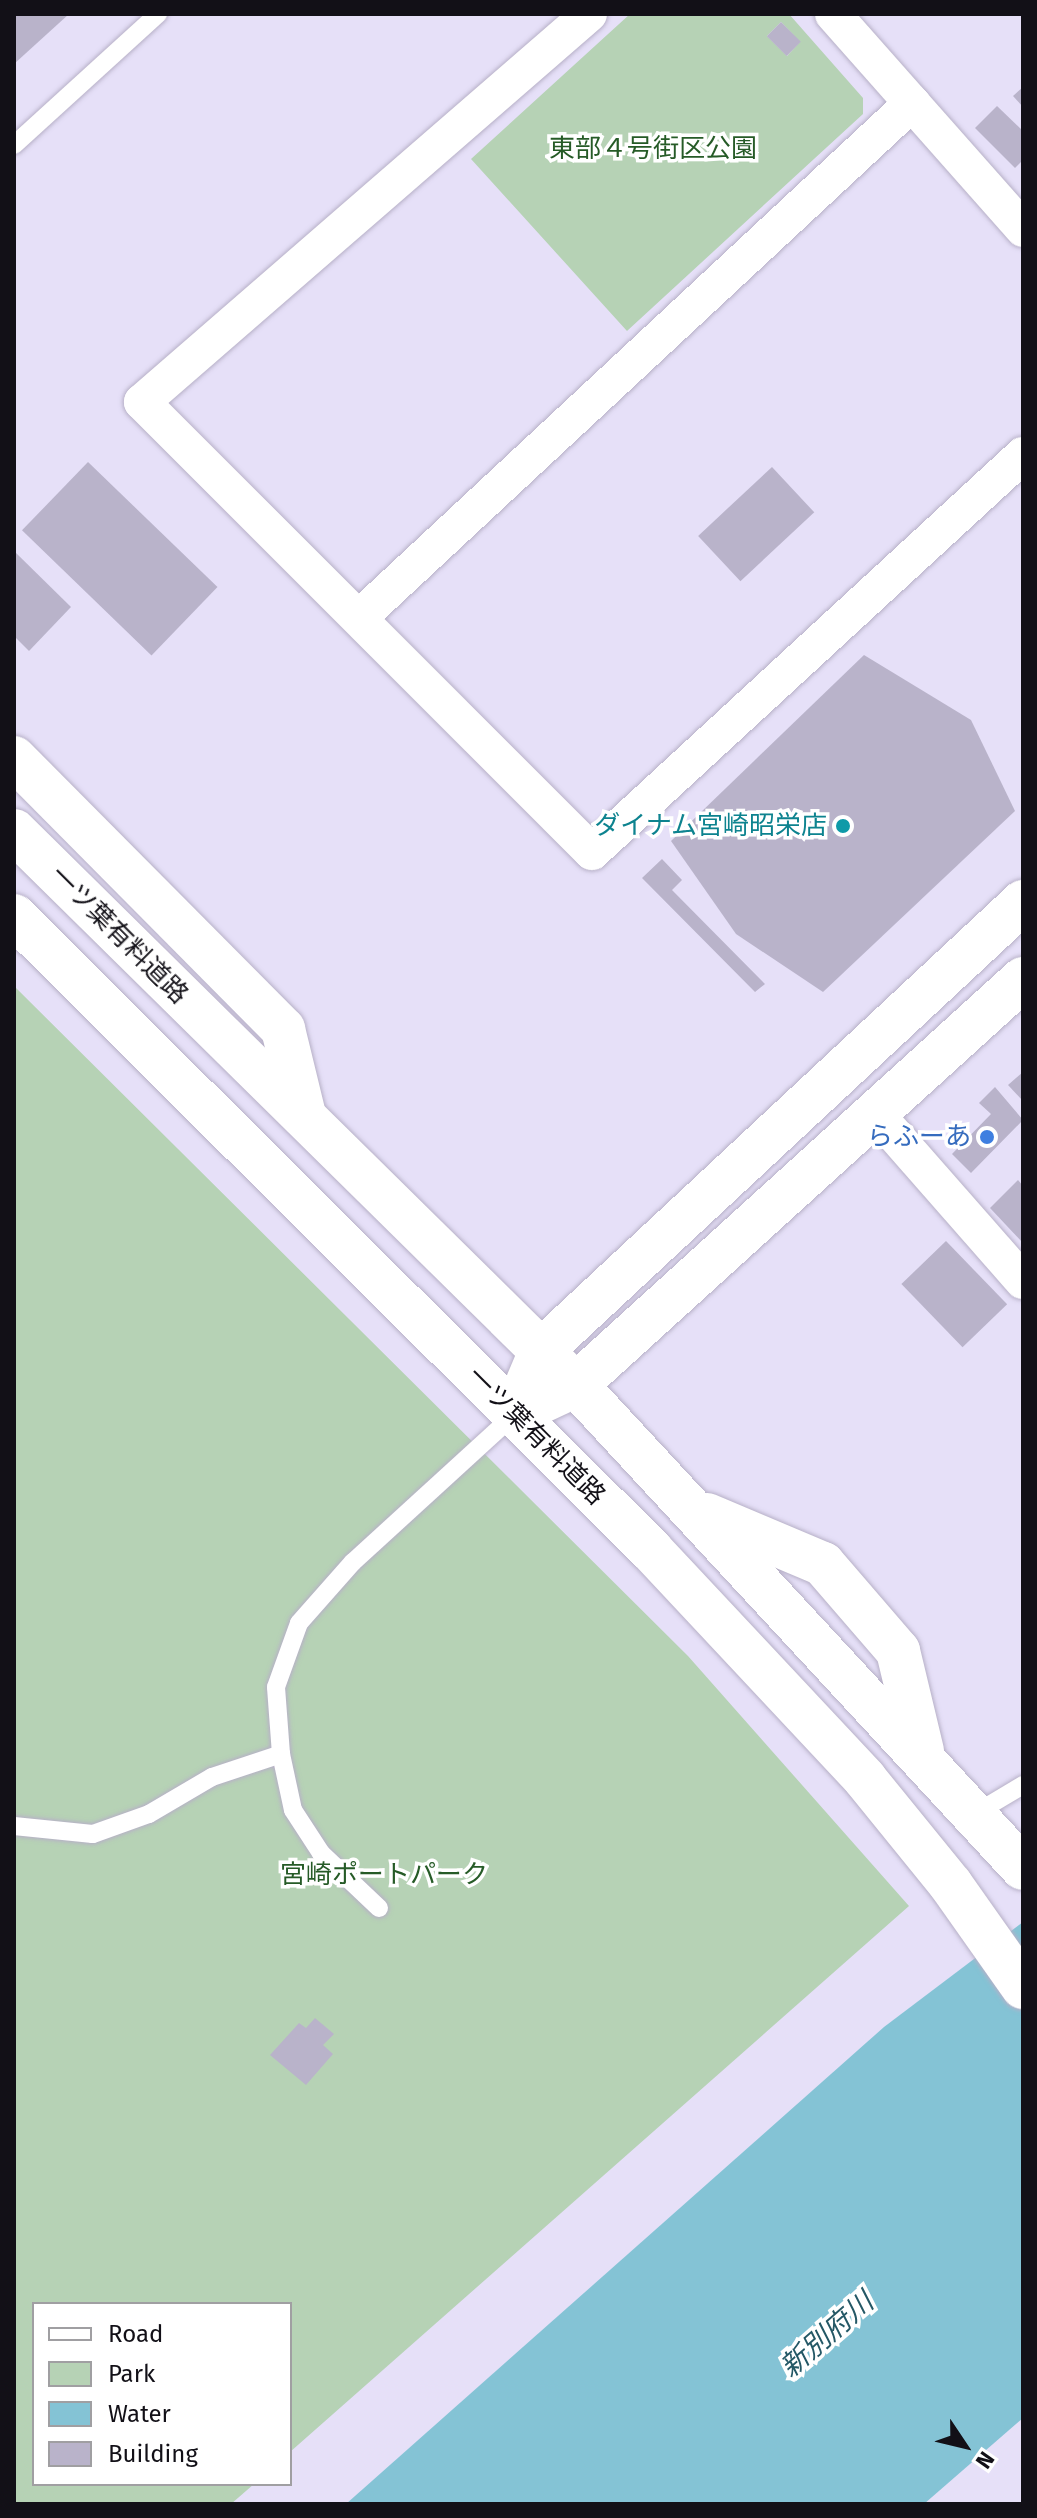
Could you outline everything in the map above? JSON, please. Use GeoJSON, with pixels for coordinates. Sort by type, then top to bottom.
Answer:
{"type":"FeatureCollection","features":[{"type":"Feature","properties":{"kind":"main road"},"geometry":{"type":"LineString","coordinates":[[14,758],[283,1029],[304,1115]]}},
{"type":"Feature","properties":{"kind":"main road","name":"一ツ葉有料道路"},"geometry":{"type":"LineString","coordinates":[[14,831],[576,1385],[1016,1857]]}},
{"type":"Feature","properties":{"kind":"main road"},"geometry":{"type":"LineString","coordinates":[[514,1415],[541,1351],[1023,902]]}},
{"type":"Feature","properties":{"kind":"main road","name":"一ツ葉有料道路"},"geometry":{"type":"LineString","coordinates":[[14,916],[651,1550],[865,1779],[951,1885],[1023,1987]]}},
{"type":"Feature","properties":{"kind":"main road"},"geometry":{"type":"LineString","coordinates":[[514,1415],[576,1385],[877,1115],[1023,979]]}},
{"type":"Feature","properties":{"kind":"main road"},"geometry":{"type":"LineString","coordinates":[[690,1508],[823,1564],[898,1651],[923,1755]]}},
{"type":"Feature","properties":{"kind":"street"},"geometry":{"type":"LineString","coordinates":[[589,14],[142,402],[361,616],[592,852],[1023,455]]}},
{"type":"Feature","properties":{"kind":"street"},"geometry":{"type":"LineString","coordinates":[[833,14],[1023,229]]}},
{"type":"Feature","properties":{"kind":"street"},"geometry":{"type":"LineString","coordinates":[[361,616],[912,103]]}},
{"type":"Feature","properties":{"kind":"street"},"geometry":{"type":"LineString","coordinates":[[877,1115],[1023,1281]]}},
{"type":"Feature","properties":{"kind":"lane"},"geometry":{"type":"LineString","coordinates":[[14,145],[158,14]]}},
{"type":"Feature","properties":{"kind":"lane"},"geometry":{"type":"LineString","coordinates":[[379,1908],[321,1853],[293,1810],[281,1754],[276,1687],[299,1623],[353,1562],[514,1415]]}},
{"type":"Feature","properties":{"kind":"lane"},"geometry":{"type":"LineString","coordinates":[[14,1826],[93,1834],[149,1814],[212,1777],[281,1754]]}},
{"type":"Feature","properties":{"kind":"lane"},"geometry":{"type":"LineString","coordinates":[[976,1813],[1023,1785]]}},
{"type":"Feature","properties":{"kind":"green space","name":"東部４号街区公園"},"geometry":{"type":"Polygon","coordinates":[[[630,14],[789,14],[863,98],[863,114],[627,331],[471,159],[630,14]],[[781,22],[767,36],[787,56],[800,42],[781,22]]]}},
{"type":"Feature","properties":{"kind":"green space","name":"宮崎ポートパーク"},"geometry":{"type":"Polygon","coordinates":[[[14,986],[688,1656],[909,1906],[292,2450],[292,2302],[32,2302],[32,2486],[252,2486],[231,2504],[14,2504],[14,986]]]}},
{"type":"Feature","properties":{"kind":"water","name":"新別府川"},"geometry":{"type":"Polygon","coordinates":[[[1023,1922],[1023,2418],[924,2504],[346,2504],[884,2027],[1023,1922]]]}},
{"type":"Feature","properties":{"kind":"building"},"geometry":{"type":"Polygon","coordinates":[[[14,14],[69,14],[14,64],[14,14]]]}},
{"type":"Feature","properties":{"kind":"building"},"geometry":{"type":"Polygon","coordinates":[[[781,22],[801,42],[787,56],[767,36],[781,22]]]}},
{"type":"Feature","properties":{"kind":"building"},"geometry":{"type":"Polygon","coordinates":[[[1023,87],[1023,107],[1013,96],[1023,87]]]}},
{"type":"Feature","properties":{"kind":"building"},"geometry":{"type":"Polygon","coordinates":[[[997,106],[1023,131],[1023,160],[1015,168],[975,128],[997,106]]]}},
{"type":"Feature","properties":{"kind":"building"},"geometry":{"type":"Polygon","coordinates":[[[88,462],[217,587],[151,655],[22,530],[88,462]]]}},
{"type":"Feature","properties":{"kind":"building"},"geometry":{"type":"Polygon","coordinates":[[[772,467],[814,512],[740,581],[698,536],[772,467]]]}},
{"type":"Feature","properties":{"kind":"building"},"geometry":{"type":"Polygon","coordinates":[[[14,551],[71,607],[29,651],[14,636],[14,551]]]}},
{"type":"Feature","properties":{"kind":"building","name":"ダイナム宮崎昭栄店"},"geometry":{"type":"Polygon","coordinates":[[[864,655],[971,720],[1015,811],[823,992],[736,934],[671,841],[864,655]]]}},
{"type":"Feature","properties":{"kind":"building"},"geometry":{"type":"Polygon","coordinates":[[[662,859],[682,880],[672,890],[765,984],[755,992],[642,878],[662,859]]]}},
{"type":"Feature","properties":{"kind":"building"},"geometry":{"type":"Polygon","coordinates":[[[1023,1072],[1023,1101],[1008,1085],[1023,1072]]]}},
{"type":"Feature","properties":{"kind":"building","name":"らふーあ"},"geometry":{"type":"Polygon","coordinates":[[[995,1087],[1023,1120],[971,1173],[952,1154],[991,1114],[979,1103],[995,1087]]]}},
{"type":"Feature","properties":{"kind":"building"},"geometry":{"type":"Polygon","coordinates":[[[1018,1180],[1023,1186],[1023,1243],[990,1208],[1018,1180]]]}},
{"type":"Feature","properties":{"kind":"building"},"geometry":{"type":"Polygon","coordinates":[[[946,1241],[1007,1304],[963,1347],[901,1284],[946,1241]]]}},
{"type":"Feature","properties":{"kind":"building"},"geometry":{"type":"Polygon","coordinates":[[[315,2018],[334,2034],[323,2045],[333,2054],[306,2085],[270,2055],[299,2023],[306,2028],[315,2018]]]}},
{"type":"Feature","properties":{"kind":"place","name":"ダイナム宮崎昭栄店"},"geometry":{"type":"Point","coordinates":[843,826]}},
{"type":"Feature","properties":{"kind":"place","name":"らふーあ"},"geometry":{"type":"Point","coordinates":[987,1137]}}]}
